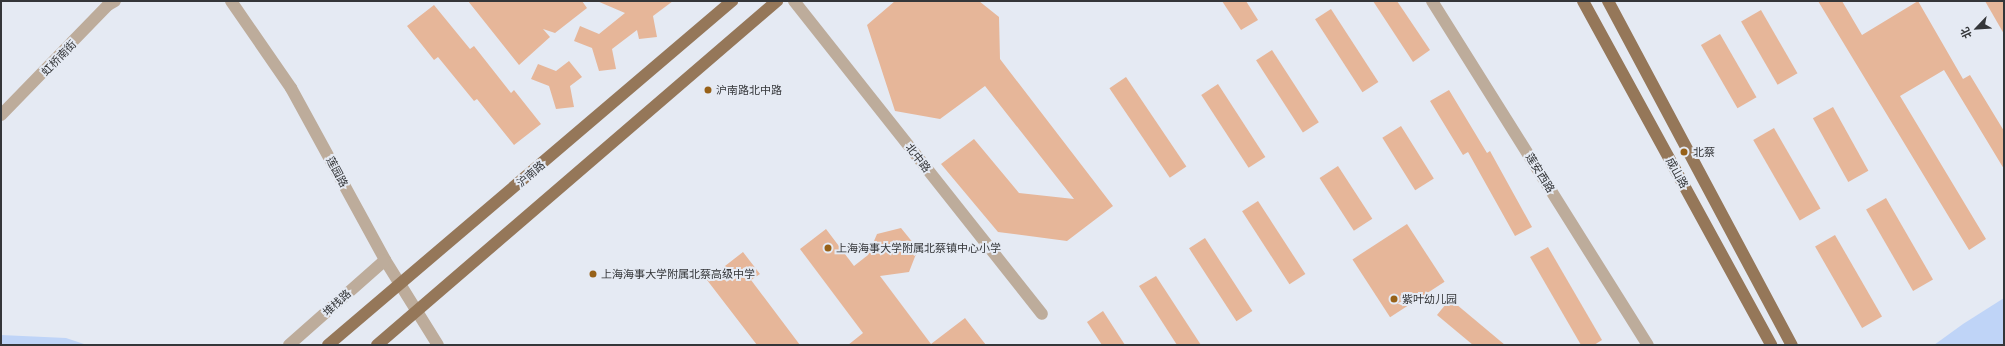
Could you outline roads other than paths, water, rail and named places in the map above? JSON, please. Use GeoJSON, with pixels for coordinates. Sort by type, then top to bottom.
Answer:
{"type":"FeatureCollection","features":[{"type":"Feature","properties":{"kind":"main road","name":"沪南路"},"geometry":{"type":"LineString","coordinates":[[328,345],[400,286],[732,1]]}},
{"type":"Feature","properties":{"kind":"main road"},"geometry":{"type":"LineString","coordinates":[[377,345],[777,1]]}},
{"type":"Feature","properties":{"kind":"main road","name":"成山路"},"geometry":{"type":"LineString","coordinates":[[1583,1],[1771,345]]}},
{"type":"Feature","properties":{"kind":"main road","name":"成山路"},"geometry":{"type":"LineString","coordinates":[[1608,1],[1792,345]]}},
{"type":"Feature","properties":{"kind":"street","name":"虹桥南街"},"geometry":{"type":"LineString","coordinates":[[1,115],[108,5],[115,1]]}},
{"type":"Feature","properties":{"kind":"street","name":"莲园路"},"geometry":{"type":"LineString","coordinates":[[231,1],[291,88],[385,260],[438,345]]}},
{"type":"Feature","properties":{"kind":"street","name":"北中路"},"geometry":{"type":"LineString","coordinates":[[794,1],[1042,314]]}},
{"type":"Feature","properties":{"kind":"street","name":"莲安西路"},"geometry":{"type":"LineString","coordinates":[[1432,1],[1648,345]]}},
{"type":"Feature","properties":{"kind":"street","name":"堆栈路"},"geometry":{"type":"LineString","coordinates":[[289,345],[385,260]]}},
{"type":"Feature","properties":{"kind":"water"},"geometry":{"type":"Polygon","coordinates":[[[2004,298],[2004,345],[1934,345],[1963,324],[2004,298]]]}},
{"type":"Feature","properties":{"kind":"water"},"geometry":{"type":"Polygon","coordinates":[[[1,335],[66,338],[87,345],[1,345],[1,335]]]}},
{"type":"Feature","properties":{"kind":"place","name":"沪南路北中路"},"geometry":{"type":"Point","coordinates":[708,90]}},
{"type":"Feature","properties":{"kind":"place","name":"北蔡"},"geometry":{"type":"Point","coordinates":[1684,152]}},
{"type":"Feature","properties":{"kind":"place","name":"上海海事大学附属北蔡镇中心小学"},"geometry":{"type":"Point","coordinates":[828,248]}},
{"type":"Feature","properties":{"kind":"place","name":"上海海事大学附属北蔡高级中学"},"geometry":{"type":"Point","coordinates":[593,274]}},
{"type":"Feature","properties":{"kind":"place","name":"紫叶幼儿园"},"geometry":{"type":"Point","coordinates":[1394,299]}}]}
